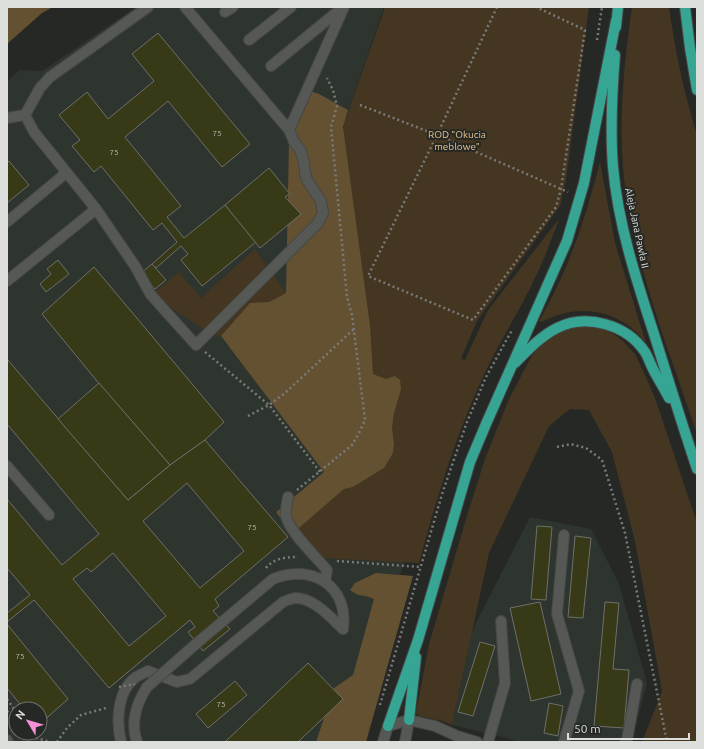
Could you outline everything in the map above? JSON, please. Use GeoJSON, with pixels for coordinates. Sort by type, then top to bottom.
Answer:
{"type":"FeatureCollection","features":[{"type":"Feature","properties":{"kind":"main road","name":"Aleja Jana Pawła II"},"geometry":{"type":"LineString","coordinates":[[618,7],[616,21],[612,134],[613,167],[621,219],[627,249],[636,279],[697,469]]}},
{"type":"Feature","properties":{"kind":"main road"},"geometry":{"type":"LineString","coordinates":[[685,7],[697,90]]}},
{"type":"Feature","properties":{"kind":"main road"},"geometry":{"type":"LineString","coordinates":[[388,726],[418,640],[470,462],[562,253],[580,198],[595,134],[600,100],[616,21]]}},
{"type":"Feature","properties":{"kind":"main road"},"geometry":{"type":"LineString","coordinates":[[690,48],[697,66]]}},
{"type":"Feature","properties":{"kind":"main road"},"geometry":{"type":"LineString","coordinates":[[511,367],[536,342],[558,327],[583,322],[604,324],[621,330],[635,341],[645,352],[680,419]]}},
{"type":"Feature","properties":{"kind":"main road"},"geometry":{"type":"LineString","coordinates":[[409,720],[418,640]]}},
{"type":"Feature","properties":{"kind":"street"},"geometry":{"type":"LineString","coordinates":[[26,116],[40,88],[50,77],[148,7]]}},
{"type":"Feature","properties":{"kind":"street"},"geometry":{"type":"LineString","coordinates":[[26,116],[34,132],[96,209],[135,266],[150,295],[196,344],[318,223],[323,213],[321,201],[307,180],[300,149],[294,142],[289,130],[186,7]]}},
{"type":"Feature","properties":{"kind":"street"},"geometry":{"type":"LineString","coordinates":[[249,40],[292,7]]}},
{"type":"Feature","properties":{"kind":"street"},"geometry":{"type":"LineString","coordinates":[[289,130],[344,7]]}},
{"type":"Feature","properties":{"kind":"street"},"geometry":{"type":"LineString","coordinates":[[271,66],[344,7]]}},
{"type":"Feature","properties":{"kind":"street"},"geometry":{"type":"LineString","coordinates":[[7,118],[26,116]]}},
{"type":"Feature","properties":{"kind":"street"},"geometry":{"type":"LineString","coordinates":[[7,222],[66,173]]}},
{"type":"Feature","properties":{"kind":"street"},"geometry":{"type":"LineString","coordinates":[[7,281],[96,209]]}},
{"type":"Feature","properties":{"kind":"street"},"geometry":{"type":"LineString","coordinates":[[7,466],[49,516]]}},
{"type":"Feature","properties":{"kind":"street"},"geometry":{"type":"LineString","coordinates":[[288,497],[286,516],[289,524],[326,570],[325,582]]}},
{"type":"Feature","properties":{"kind":"street"},"geometry":{"type":"LineString","coordinates":[[564,535],[557,614],[579,691],[564,742]]}},
{"type":"Feature","properties":{"kind":"street"},"geometry":{"type":"LineString","coordinates":[[120,742],[118,733],[119,709],[126,689],[136,678],[148,671],[177,682],[190,679],[283,602],[294,598],[310,602],[318,607],[343,629],[343,616],[341,603],[338,596],[325,582],[309,574],[295,573],[273,579],[262,587],[147,687],[139,700],[135,714],[134,726],[137,742]]}},
{"type":"Feature","properties":{"kind":"street"},"geometry":{"type":"LineString","coordinates":[[488,742],[506,683],[501,621]]}},
{"type":"Feature","properties":{"kind":"street"},"geometry":{"type":"LineString","coordinates":[[625,742],[627,740],[637,684]]}},
{"type":"Feature","properties":{"kind":"street"},"geometry":{"type":"LineString","coordinates":[[405,742],[409,720]]}},
{"type":"Feature","properties":{"kind":"street"},"geometry":{"type":"LineString","coordinates":[[383,742],[388,726],[409,720],[435,726],[458,740],[477,742]]}},
{"type":"Feature","properties":{"kind":"path"},"geometry":{"type":"LineString","coordinates":[[497,7],[368,276],[473,320],[556,207],[561,190],[585,30],[536,7]]}},
{"type":"Feature","properties":{"kind":"path"},"geometry":{"type":"LineString","coordinates":[[288,497],[352,445],[365,420],[352,314],[347,297],[331,127],[337,106],[333,90],[319,62]]}},
{"type":"Feature","properties":{"kind":"path"},"geometry":{"type":"LineString","coordinates":[[360,105],[436,135],[570,193]]}},
{"type":"Feature","properties":{"kind":"path"},"geometry":{"type":"LineString","coordinates":[[248,416],[269,405],[285,393],[354,329]]}},
{"type":"Feature","properties":{"kind":"path"},"geometry":{"type":"LineString","coordinates":[[196,344],[269,405],[320,472]]}},
{"type":"Feature","properties":{"kind":"path"},"geometry":{"type":"LineString","coordinates":[[557,448],[571,444],[586,448],[602,460],[625,533],[666,742]]}},
{"type":"Feature","properties":{"kind":"path"},"geometry":{"type":"LineString","coordinates":[[362,563],[421,567]]}},
{"type":"Feature","properties":{"kind":"path"},"geometry":{"type":"LineString","coordinates":[[57,742],[81,715],[106,708],[108,702]]}},
{"type":"Feature","properties":{"kind":"shaded area"},"geometry":{"type":"Polygon","coordinates":[[[7,7],[53,7],[42,13],[7,44],[7,7]]]}},
{"type":"Feature","properties":{"kind":"shaded area"},"geometry":{"type":"Polygon","coordinates":[[[136,7],[384,7],[343,127],[370,325],[465,360],[350,742],[7,742],[7,81],[20,70],[42,71],[136,7]]]}},
{"type":"Feature","properties":{"kind":"shaded area"},"geometry":{"type":"Polygon","coordinates":[[[310,91],[319,94],[348,110],[343,127],[370,325],[373,374],[386,379],[395,376],[400,380],[401,389],[394,413],[392,428],[394,444],[393,453],[384,468],[353,487],[344,489],[292,534],[276,512],[324,472],[221,336],[250,303],[269,302],[286,293],[289,142],[310,91]]]}},
{"type":"Feature","properties":{"kind":"shaded area"},"geometry":{"type":"Polygon","coordinates":[[[530,517],[591,529],[619,584],[647,683],[632,740],[628,742],[522,742],[452,725],[472,631],[530,517]]]}},
{"type":"Feature","properties":{"kind":"shaded area"},"geometry":{"type":"Polygon","coordinates":[[[376,573],[413,576],[366,742],[316,742],[334,688],[353,675],[374,599],[359,595],[350,590],[355,583],[376,573]]]}},
{"type":"Feature","properties":{"kind":"green space","name":"ROD \"Okucia meblowe\""},"geometry":{"type":"Polygon","coordinates":[[[385,7],[589,7],[566,180],[560,206],[477,321],[461,359],[465,360],[488,310],[559,219],[536,276],[488,366],[473,400],[439,492],[419,563],[322,558],[292,534],[344,489],[353,487],[384,468],[393,453],[394,444],[392,428],[394,413],[386,380],[373,374],[370,325],[343,132],[344,124],[385,7]]]}},
{"type":"Feature","properties":{"kind":"green space"},"geometry":{"type":"Polygon","coordinates":[[[632,7],[669,7],[680,71],[697,135],[697,434],[654,308],[636,244],[629,212],[622,158],[622,114],[632,7]]]}},
{"type":"Feature","properties":{"kind":"green space"},"geometry":{"type":"Polygon","coordinates":[[[600,162],[615,243],[646,343],[629,326],[609,315],[597,312],[573,312],[558,315],[541,322],[539,321],[550,302],[568,263],[582,224],[600,162]]]}},
{"type":"Feature","properties":{"kind":"green space"},"geometry":{"type":"Polygon","coordinates":[[[255,249],[286,293],[269,302],[250,303],[221,336],[213,335],[151,295],[179,272],[201,298],[255,249]]]}},
{"type":"Feature","properties":{"kind":"green space"},"geometry":{"type":"Polygon","coordinates":[[[584,326],[605,330],[612,333],[623,341],[635,354],[656,401],[697,523],[697,742],[642,742],[662,691],[635,541],[612,452],[589,410],[570,409],[549,426],[489,553],[452,725],[442,721],[419,716],[416,713],[429,644],[485,459],[509,399],[529,361],[542,343],[562,330],[584,326]]]}},
{"type":"Feature","properties":{"kind":"building"},"geometry":{"type":"Polygon","coordinates":[[[158,33],[250,144],[222,167],[168,101],[125,137],[181,206],[167,217],[184,238],[225,205],[256,242],[202,286],[181,260],[188,254],[181,246],[156,268],[152,264],[177,242],[162,223],[153,230],[101,166],[94,172],[72,146],[80,140],[59,115],[87,92],[108,119],[154,81],[132,54],[158,33]]]}},
{"type":"Feature","properties":{"kind":"building"},"geometry":{"type":"Polygon","coordinates":[[[9,161],[29,185],[7,203],[7,163],[9,161]]]}},
{"type":"Feature","properties":{"kind":"building"},"geometry":{"type":"Polygon","coordinates":[[[269,168],[290,194],[285,197],[301,214],[260,248],[225,205],[269,168]]]}},
{"type":"Feature","properties":{"kind":"building"},"geometry":{"type":"Polygon","coordinates":[[[58,260],[69,274],[46,292],[40,284],[51,274],[47,269],[58,260]]]}},
{"type":"Feature","properties":{"kind":"building"},"geometry":{"type":"Polygon","coordinates":[[[152,264],[166,280],[155,289],[141,273],[152,264]]]}},
{"type":"Feature","properties":{"kind":"building"},"geometry":{"type":"Polygon","coordinates":[[[94,267],[224,422],[205,440],[170,465],[101,386],[42,314],[94,267]]]}},
{"type":"Feature","properties":{"kind":"building"},"geometry":{"type":"Polygon","coordinates":[[[7,359],[128,500],[170,465],[205,440],[288,537],[215,599],[219,606],[213,611],[230,629],[203,651],[188,632],[195,627],[190,620],[109,688],[34,600],[7,622],[7,613],[30,595],[7,568],[7,499],[62,565],[99,534],[7,424],[7,359]],[[187,483],[143,521],[200,588],[244,551],[187,483]],[[113,553],[91,572],[87,568],[73,579],[129,646],[166,616],[113,553]]]}},
{"type":"Feature","properties":{"kind":"building"},"geometry":{"type":"Polygon","coordinates":[[[99,383],[170,465],[128,500],[58,419],[99,383]]]}},
{"type":"Feature","properties":{"kind":"building"},"geometry":{"type":"Polygon","coordinates":[[[537,526],[552,527],[546,600],[531,599],[537,526]]]}},
{"type":"Feature","properties":{"kind":"building"},"geometry":{"type":"Polygon","coordinates":[[[575,536],[591,538],[583,618],[568,617],[575,536]]]}},
{"type":"Feature","properties":{"kind":"building"},"geometry":{"type":"Polygon","coordinates":[[[540,602],[561,694],[531,701],[510,608],[540,602]]]}},
{"type":"Feature","properties":{"kind":"building"},"geometry":{"type":"Polygon","coordinates":[[[605,602],[619,603],[613,669],[629,670],[624,728],[594,726],[605,602]]]}},
{"type":"Feature","properties":{"kind":"building"},"geometry":{"type":"Polygon","coordinates":[[[7,624],[68,699],[48,717],[48,701],[18,701],[7,688],[7,624]]]}},
{"type":"Feature","properties":{"kind":"building"},"geometry":{"type":"Polygon","coordinates":[[[480,642],[495,646],[473,716],[458,712],[480,642]]]}},
{"type":"Feature","properties":{"kind":"building"},"geometry":{"type":"Polygon","coordinates":[[[308,663],[343,699],[298,742],[225,742],[308,663]]]}},
{"type":"Feature","properties":{"kind":"building"},"geometry":{"type":"Polygon","coordinates":[[[235,681],[247,695],[208,728],[196,714],[235,681]]]}},
{"type":"Feature","properties":{"kind":"building"},"geometry":{"type":"Polygon","coordinates":[[[549,703],[563,706],[558,736],[544,733],[549,703]]]}}]}
